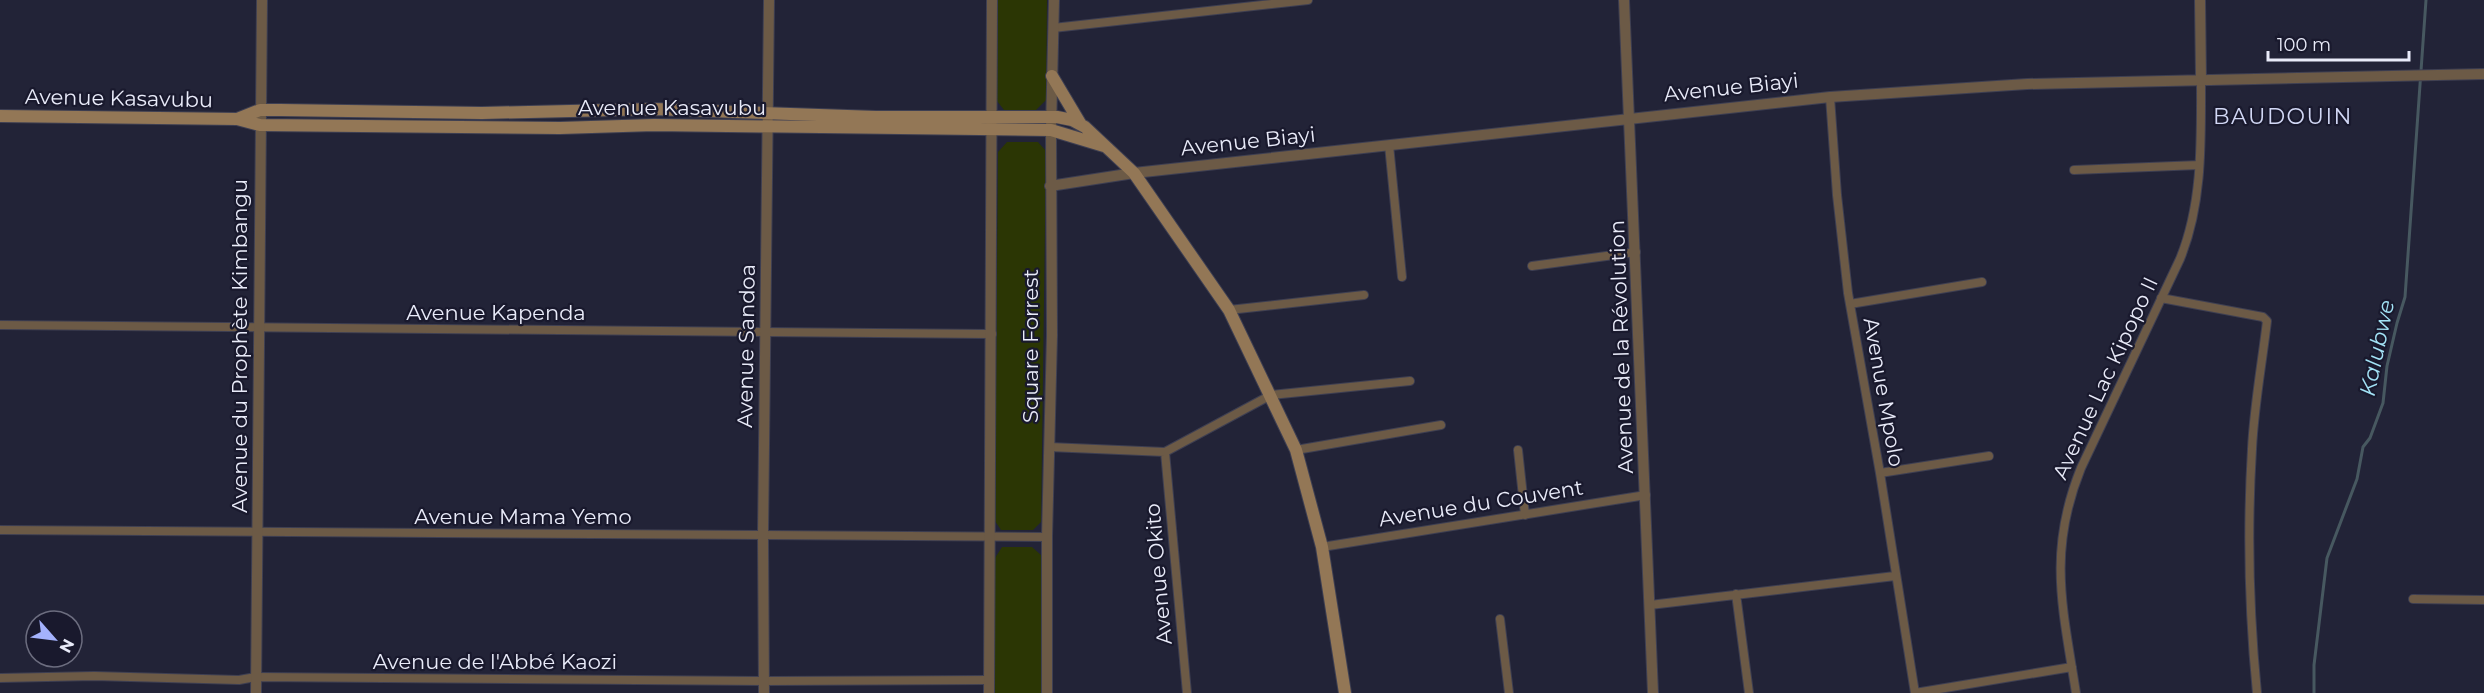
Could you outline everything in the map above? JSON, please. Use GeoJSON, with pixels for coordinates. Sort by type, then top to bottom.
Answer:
{"type":"FeatureCollection","features":[{"type":"Feature","properties":{"kind":"main road"},"geometry":{"type":"LineString","coordinates":[[1052,76],[1081,124],[1134,173],[1229,310],[1271,395],[1296,450],[1322,547],[1345,693]]}},
{"type":"Feature","properties":{"kind":"main road","name":"Avenue Kasavubu"},"geometry":{"type":"LineString","coordinates":[[237,119],[260,111],[494,113],[654,110],[768,120],[992,130],[1051,130],[1105,147]]}},
{"type":"Feature","properties":{"kind":"main road","name":"Avenue Kasavubu"},"geometry":{"type":"LineString","coordinates":[[0,116],[237,119],[260,125],[489,128],[992,116],[1065,118],[1081,124]]}},
{"type":"Feature","properties":{"kind":"street","name":"Avenue du Prophète Kimbangu"},"geometry":{"type":"LineString","coordinates":[[256,693],[261,0]]}},
{"type":"Feature","properties":{"kind":"street","name":"Avenue Sandoa"},"geometry":{"type":"LineString","coordinates":[[764,693],[763,536],[770,0]]}},
{"type":"Feature","properties":{"kind":"street","name":"Square Forrest"},"geometry":{"type":"LineString","coordinates":[[989,693],[992,0]]}},
{"type":"Feature","properties":{"kind":"street","name":"Square Forrest"},"geometry":{"type":"LineString","coordinates":[[1047,693],[1047,537],[1052,335],[1050,186],[1053,0]]}},
{"type":"Feature","properties":{"kind":"street"},"geometry":{"type":"LineString","coordinates":[[1053,28],[1308,0]]}},
{"type":"Feature","properties":{"kind":"street","name":"Avenue de la Révolution"},"geometry":{"type":"LineString","coordinates":[[1624,0],[1653,693]]}},
{"type":"Feature","properties":{"kind":"street"},"geometry":{"type":"LineString","coordinates":[[2200,0],[2201,80]]}},
{"type":"Feature","properties":{"kind":"street","name":"Avenue Biayi"},"geometry":{"type":"LineString","coordinates":[[1050,186],[1134,173],[1830,96],[2027,84],[2484,74]]}},
{"type":"Feature","properties":{"kind":"street","name":"Avenue Lac Kipopo II"},"geometry":{"type":"LineString","coordinates":[[2076,693],[2060,596],[2059,574],[2068,504],[2081,468],[2190,232],[2199,165],[2201,80]]}},
{"type":"Feature","properties":{"kind":"street","name":"Avenue Mpolo"},"geometry":{"type":"LineString","coordinates":[[1830,96],[1837,195],[1850,304],[1915,693]]}},
{"type":"Feature","properties":{"kind":"street"},"geometry":{"type":"LineString","coordinates":[[1389,145],[1402,277]]}},
{"type":"Feature","properties":{"kind":"street"},"geometry":{"type":"LineString","coordinates":[[2074,170],[2199,165]]}},
{"type":"Feature","properties":{"kind":"street"},"geometry":{"type":"LineString","coordinates":[[1532,266],[1636,252]]}},
{"type":"Feature","properties":{"kind":"street"},"geometry":{"type":"LineString","coordinates":[[1850,304],[1982,282]]}},
{"type":"Feature","properties":{"kind":"street"},"geometry":{"type":"LineString","coordinates":[[1229,310],[1364,295]]}},
{"type":"Feature","properties":{"kind":"street"},"geometry":{"type":"LineString","coordinates":[[2161,298],[2263,317],[2267,321],[2257,384],[2252,450],[2250,604],[2257,693]]}},
{"type":"Feature","properties":{"kind":"street","name":"Avenue Kapenda"},"geometry":{"type":"LineString","coordinates":[[0,325],[992,334]]}},
{"type":"Feature","properties":{"kind":"street"},"geometry":{"type":"LineString","coordinates":[[1049,447],[1165,452],[1271,395],[1410,381]]}},
{"type":"Feature","properties":{"kind":"street"},"geometry":{"type":"LineString","coordinates":[[1296,450],[1441,425]]}},
{"type":"Feature","properties":{"kind":"street"},"geometry":{"type":"LineString","coordinates":[[1518,450],[1525,514]]}},
{"type":"Feature","properties":{"kind":"street","name":"Avenue Okito"},"geometry":{"type":"LineString","coordinates":[[1165,452],[1187,693]]}},
{"type":"Feature","properties":{"kind":"street"},"geometry":{"type":"LineString","coordinates":[[1880,473],[1989,456]]}},
{"type":"Feature","properties":{"kind":"street","name":"Avenue du Couvent"},"geometry":{"type":"LineString","coordinates":[[1322,547],[1646,495]]}},
{"type":"Feature","properties":{"kind":"street","name":"Avenue Mama Yemo"},"geometry":{"type":"LineString","coordinates":[[0,530],[1047,537]]}},
{"type":"Feature","properties":{"kind":"street"},"geometry":{"type":"LineString","coordinates":[[1650,605],[1895,576]]}},
{"type":"Feature","properties":{"kind":"street"},"geometry":{"type":"LineString","coordinates":[[1736,594],[1749,693]]}},
{"type":"Feature","properties":{"kind":"street"},"geometry":{"type":"LineString","coordinates":[[2413,599],[2484,600]]}},
{"type":"Feature","properties":{"kind":"street"},"geometry":{"type":"LineString","coordinates":[[1500,619],[1509,693]]}},
{"type":"Feature","properties":{"kind":"street"},"geometry":{"type":"LineString","coordinates":[[1915,693],[2072,667]]}},
{"type":"Feature","properties":{"kind":"street","name":"Avenue de l'Abbé Kaozi"},"geometry":{"type":"LineString","coordinates":[[0,678],[94,676],[239,680],[256,677],[764,681],[990,680]]}},
{"type":"Feature","properties":{"kind":"green space"},"geometry":{"type":"Polygon","coordinates":[[[998,0],[1047,0],[1046,100],[1036,110],[1004,110],[997,101],[998,0]]]}},
{"type":"Feature","properties":{"kind":"green space"},"geometry":{"type":"Polygon","coordinates":[[[1007,142],[1038,142],[1046,151],[1041,522],[1033,530],[1001,530],[995,521],[998,152],[1007,142]]]}},
{"type":"Feature","properties":{"kind":"green space"},"geometry":{"type":"Polygon","coordinates":[[[1002,547],[1032,547],[1041,555],[1041,693],[995,693],[995,558],[1002,547]]]}},
{"type":"Feature","properties":{"kind":"waterway","name":"Kalubwe"},"geometry":{"type":"LineString","coordinates":[[2314,693],[2314,665],[2327,558],[2357,479],[2363,447],[2370,438],[2383,403],[2387,366],[2405,297],[2426,0]]}},
{"type":"Feature","properties":{"kind":"district","name":"BAUDOUIN"},"geometry":{"type":"Point","coordinates":[2283,116]}}]}
